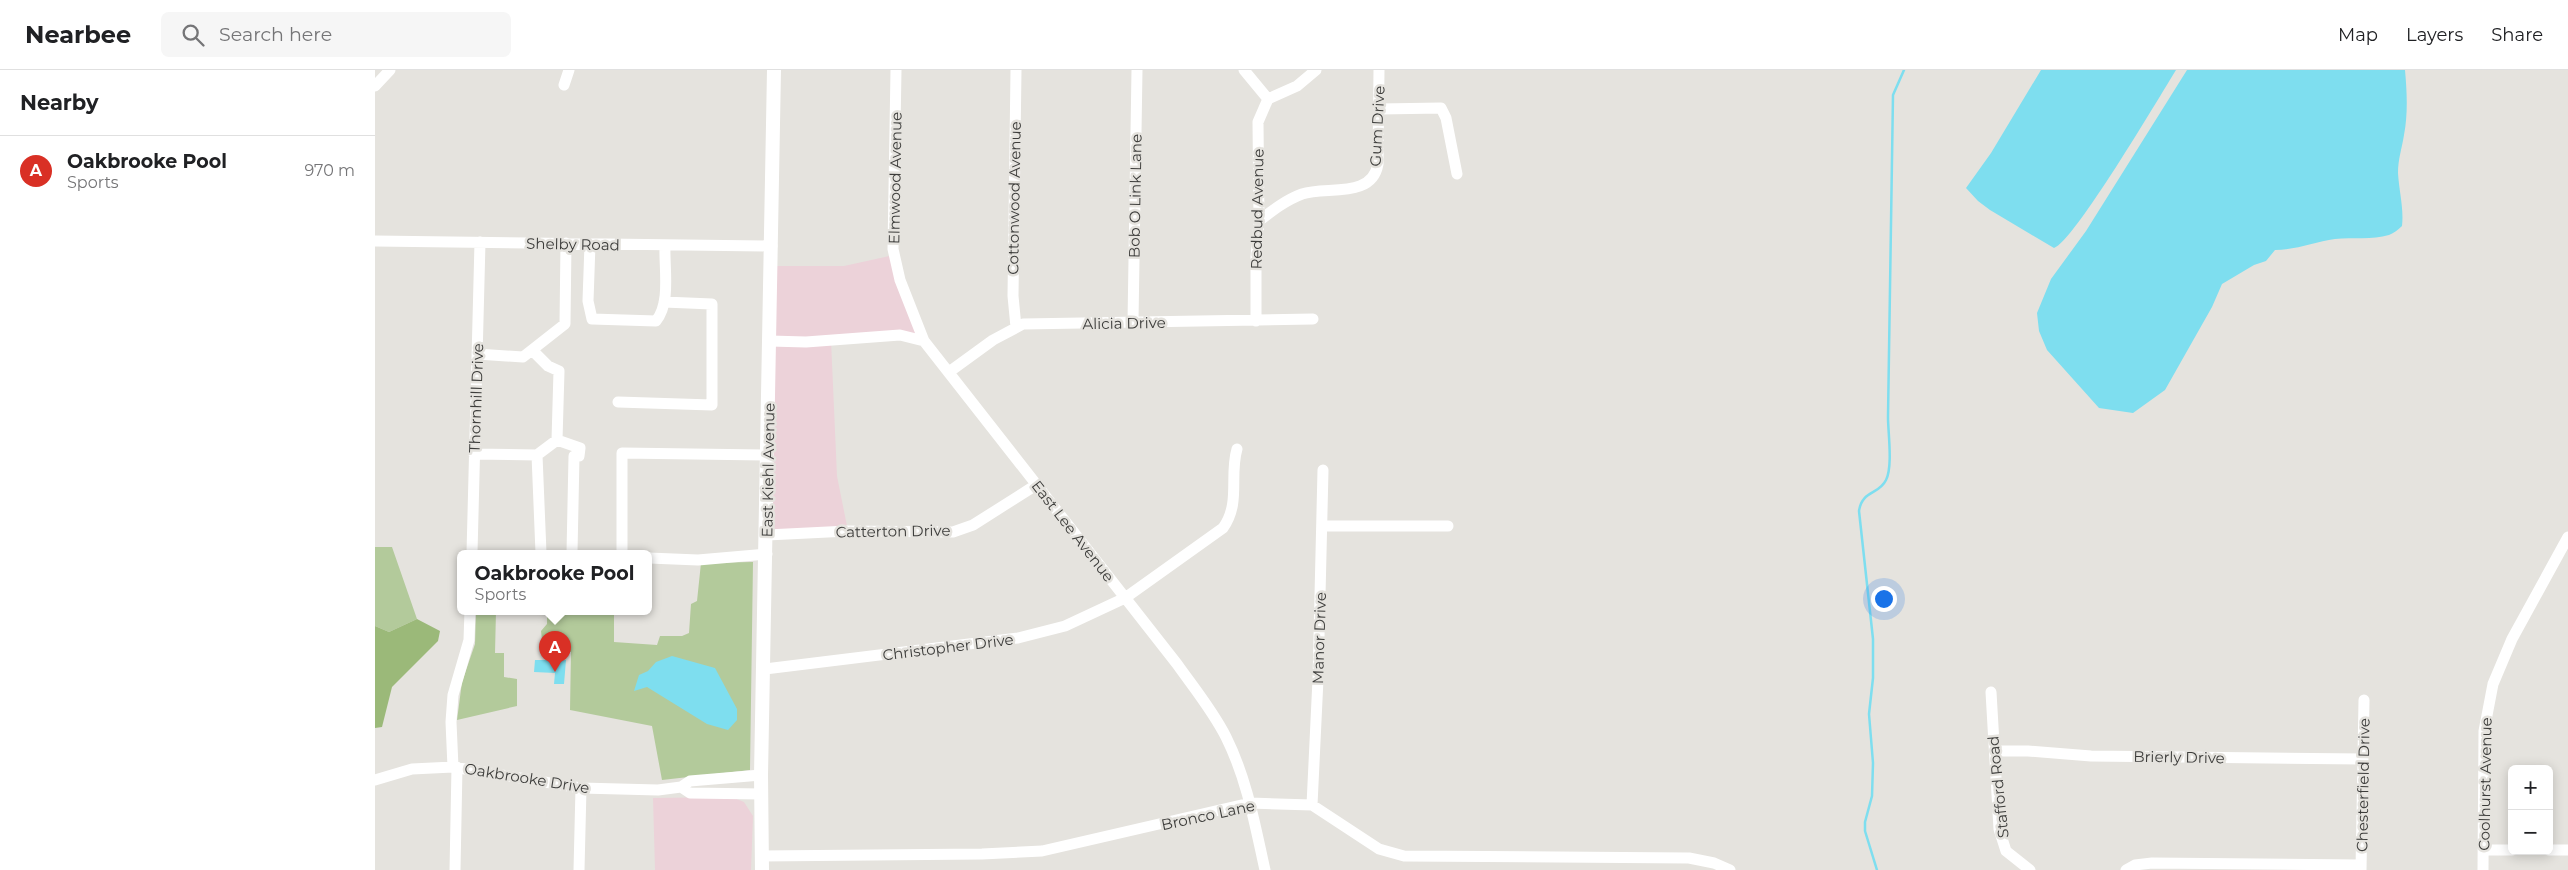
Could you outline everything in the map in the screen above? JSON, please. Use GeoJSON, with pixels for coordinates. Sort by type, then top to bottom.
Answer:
{"type":"FeatureCollection","features":[{"type":"Feature","properties":{"kind":"main road","name":"East Kiehl Avenue"},"geometry":{"type":"LineString","coordinates":[[762,870],[761,775],[765,670],[774,70]]}},
{"type":"Feature","properties":{"kind":"street"},"geometry":{"type":"LineString","coordinates":[[375,86],[390,70]]}},
{"type":"Feature","properties":{"kind":"street"},"geometry":{"type":"LineString","coordinates":[[564,85],[569,70]]}},
{"type":"Feature","properties":{"kind":"street","name":"Elmwood Avenue"},"geometry":{"type":"LineString","coordinates":[[896,70],[893,249],[901,280],[923,341]]}},
{"type":"Feature","properties":{"kind":"street","name":"Cottonwood Avenue"},"geometry":{"type":"LineString","coordinates":[[1016,70],[1013,296],[1016,327]]}},
{"type":"Feature","properties":{"kind":"street","name":"Bob O Link Lane"},"geometry":{"type":"LineString","coordinates":[[1133,322],[1137,70]]}},
{"type":"Feature","properties":{"kind":"street"},"geometry":{"type":"LineString","coordinates":[[1244,70],[1268,99],[1297,86],[1316,70]]}},
{"type":"Feature","properties":{"kind":"street","name":"Gum Drive"},"geometry":{"type":"LineString","coordinates":[[1259,220],[1292,198],[1317,191],[1353,189],[1373,178],[1378,164],[1379,70]]}},
{"type":"Feature","properties":{"kind":"street","name":"Redbud Avenue"},"geometry":{"type":"LineString","coordinates":[[1256,320],[1256,256],[1259,220],[1258,122],[1268,99]]}},
{"type":"Feature","properties":{"kind":"street"},"geometry":{"type":"LineString","coordinates":[[1380,110],[1441,108],[1446,118],[1457,174]]}},
{"type":"Feature","properties":{"kind":"street","name":"Shelby Road"},"geometry":{"type":"LineString","coordinates":[[375,241],[772,246]]}},
{"type":"Feature","properties":{"kind":"street","name":"Thornhill Drive"},"geometry":{"type":"LineString","coordinates":[[471,550],[481,242]]}},
{"type":"Feature","properties":{"kind":"street"},"geometry":{"type":"LineString","coordinates":[[477,354],[523,357],[565,324],[566,243]]}},
{"type":"Feature","properties":{"kind":"street"},"geometry":{"type":"LineString","coordinates":[[590,244],[588,301],[592,319],[656,321],[661,314],[664,302],[665,246]]}},
{"type":"Feature","properties":{"kind":"street"},"geometry":{"type":"LineString","coordinates":[[618,402],[711,405],[712,304],[664,302]]}},
{"type":"Feature","properties":{"kind":"street","name":"Alicia Drive"},"geometry":{"type":"LineString","coordinates":[[949,372],[1016,327],[1033,324],[1313,319]]}},
{"type":"Feature","properties":{"kind":"street"},"geometry":{"type":"LineString","coordinates":[[770,341],[806,342],[900,335],[923,341]]}},
{"type":"Feature","properties":{"kind":"street","name":"East Lee Avenue"},"geometry":{"type":"LineString","coordinates":[[923,341],[1125,598],[1214,715],[1239,767],[1250,804],[1265,870]]}},
{"type":"Feature","properties":{"kind":"street"},"geometry":{"type":"LineString","coordinates":[[532,350],[548,366],[559,371],[557,440]]}},
{"type":"Feature","properties":{"kind":"street"},"geometry":{"type":"LineString","coordinates":[[474,454],[537,455],[557,440]]}},
{"type":"Feature","properties":{"kind":"street"},"geometry":{"type":"LineString","coordinates":[[557,440],[580,448],[579,456],[574,456],[572,550]]}},
{"type":"Feature","properties":{"kind":"street","name":"Christopher Drive"},"geometry":{"type":"LineString","coordinates":[[765,670],[1027,636],[1065,626],[1125,598],[1218,532],[1227,522],[1235,499],[1234,462],[1237,449]]}},
{"type":"Feature","properties":{"kind":"street"},"geometry":{"type":"LineString","coordinates":[[622,550],[622,453],[768,455]]}},
{"type":"Feature","properties":{"kind":"street"},"geometry":{"type":"LineString","coordinates":[[537,455],[541,550]]}},
{"type":"Feature","properties":{"kind":"street","name":"Manor Drive"},"geometry":{"type":"LineString","coordinates":[[1312,805],[1323,470]]}},
{"type":"Feature","properties":{"kind":"street","name":"Catterton Drive"},"geometry":{"type":"LineString","coordinates":[[767,534],[848,531],[953,532],[973,525],[1036,485]]}},
{"type":"Feature","properties":{"kind":"street"},"geometry":{"type":"LineString","coordinates":[[1322,526],[1449,526]]}},
{"type":"Feature","properties":{"kind":"street","name":"Coolhurst Avenue"},"geometry":{"type":"LineString","coordinates":[[2483,870],[2484,731],[2493,684],[2512,639],[2568,537]]}},
{"type":"Feature","properties":{"kind":"street"},"geometry":{"type":"LineString","coordinates":[[652,558],[698,560],[767,554]]}},
{"type":"Feature","properties":{"kind":"street"},"geometry":{"type":"LineString","coordinates":[[455,870],[455,767],[451,731],[453,695],[469,640],[470,615]]}},
{"type":"Feature","properties":{"kind":"street","name":"Stafford Road"},"geometry":{"type":"LineString","coordinates":[[1991,692],[1999,829],[2011,857],[2030,870]]}},
{"type":"Feature","properties":{"kind":"street","name":"Chesterfield Drive"},"geometry":{"type":"LineString","coordinates":[[2361,867],[2364,700]]}},
{"type":"Feature","properties":{"kind":"street","name":"Brierly Drive"},"geometry":{"type":"LineString","coordinates":[[1995,751],[2028,750],[2091,756],[2363,759]]}},
{"type":"Feature","properties":{"kind":"street","name":"Oakbrooke Drive"},"geometry":{"type":"LineString","coordinates":[[375,780],[412,770],[455,767],[581,788],[632,790],[681,787],[690,781],[761,775]]}},
{"type":"Feature","properties":{"kind":"street","name":"Oakbrooke Drive"},"geometry":{"type":"LineString","coordinates":[[681,787],[690,792],[762,794]]}},
{"type":"Feature","properties":{"kind":"street"},"geometry":{"type":"LineString","coordinates":[[579,870],[581,788]]}},
{"type":"Feature","properties":{"kind":"street","name":"Bronco Lane"},"geometry":{"type":"LineString","coordinates":[[762,856],[983,854],[1042,851],[1250,804],[1312,805]]}},
{"type":"Feature","properties":{"kind":"street"},"geometry":{"type":"LineString","coordinates":[[1312,805],[1369,843],[1389,853],[1413,857],[1522,864],[1689,858],[1714,863],[1729,870]]}},
{"type":"Feature","properties":{"kind":"street"},"geometry":{"type":"LineString","coordinates":[[2483,850],[2508,850]]}},
{"type":"Feature","properties":{"kind":"street"},"geometry":{"type":"LineString","coordinates":[[2553,850],[2568,850]]}},
{"type":"Feature","properties":{"kind":"street"},"geometry":{"type":"LineString","coordinates":[[2127,870],[2135,865],[2152,863],[2361,867]]}},
{"type":"Feature","properties":{"kind":"shaded area"},"geometry":{"type":"Polygon","coordinates":[[[894,255],[924,341],[912,337],[831,340],[837,476],[848,531],[767,535],[771,266],[844,266],[894,255]]]}},
{"type":"Feature","properties":{"kind":"shaded area"},"geometry":{"type":"Polygon","coordinates":[[[732,797],[744,802],[753,816],[751,870],[655,870],[653,798],[732,797]]]}},
{"type":"Feature","properties":{"kind":"green space"},"geometry":{"type":"Polygon","coordinates":[[[375,547],[392,547],[417,619],[389,632],[375,626],[375,547]]]}},
{"type":"Feature","properties":{"kind":"green space"},"geometry":{"type":"Polygon","coordinates":[[[753,562],[750,770],[662,780],[652,726],[570,710],[571,652],[543,649],[541,631],[547,624],[547,615],[614,615],[614,642],[657,645],[660,636],[682,636],[689,633],[691,604],[697,601],[701,563],[753,562]]]}},
{"type":"Feature","properties":{"kind":"green space"},"geometry":{"type":"Polygon","coordinates":[[[476,615],[496,615],[495,653],[504,653],[504,677],[517,679],[517,706],[457,720],[462,682],[475,644],[476,615]]]}},
{"type":"Feature","properties":{"kind":"green space"},"geometry":{"type":"Polygon","coordinates":[[[417,619],[440,631],[438,641],[392,687],[382,727],[375,728],[375,626],[389,632],[417,619]]]}},
{"type":"Feature","properties":{"kind":"water"},"geometry":{"type":"Polygon","coordinates":[[[2041,70],[2176,70],[2097,196],[2079,222],[2064,240],[2054,248],[1990,210],[1966,188],[1991,153],[2041,70]]]}},
{"type":"Feature","properties":{"kind":"water"},"geometry":{"type":"Polygon","coordinates":[[[2187,70],[2405,70],[2406,119],[2398,173],[2402,206],[2402,226],[2393,233],[2383,237],[2335,239],[2290,249],[2275,250],[2266,261],[2254,265],[2222,284],[2212,307],[2165,390],[2133,413],[2099,408],[2047,350],[2039,331],[2037,313],[2051,279],[2086,231],[2187,70]]]}},
{"type":"Feature","properties":{"kind":"water"},"geometry":{"type":"Polygon","coordinates":[[[672,656],[715,668],[737,709],[737,720],[728,730],[707,724],[647,687],[634,691],[639,675],[648,671],[656,662],[672,656]]]}},
{"type":"Feature","properties":{"kind":"water"},"geometry":{"type":"Polygon","coordinates":[[[535,660],[566,660],[564,684],[554,684],[555,673],[534,672],[535,660]]]}},
{"type":"Feature","properties":{"kind":"waterway"},"geometry":{"type":"LineString","coordinates":[[1877,870],[1865,831],[1865,822],[1872,796],[1873,763],[1869,714],[1873,678],[1873,639],[1859,511],[1863,499],[1883,485],[1889,466],[1888,417],[1893,95],[1904,70]]}},
{"type":"Feature","properties":{"kind":"place","name":"Oakbrooke Pool"},"geometry":{"type":"Point","coordinates":[555,672]}}]}
